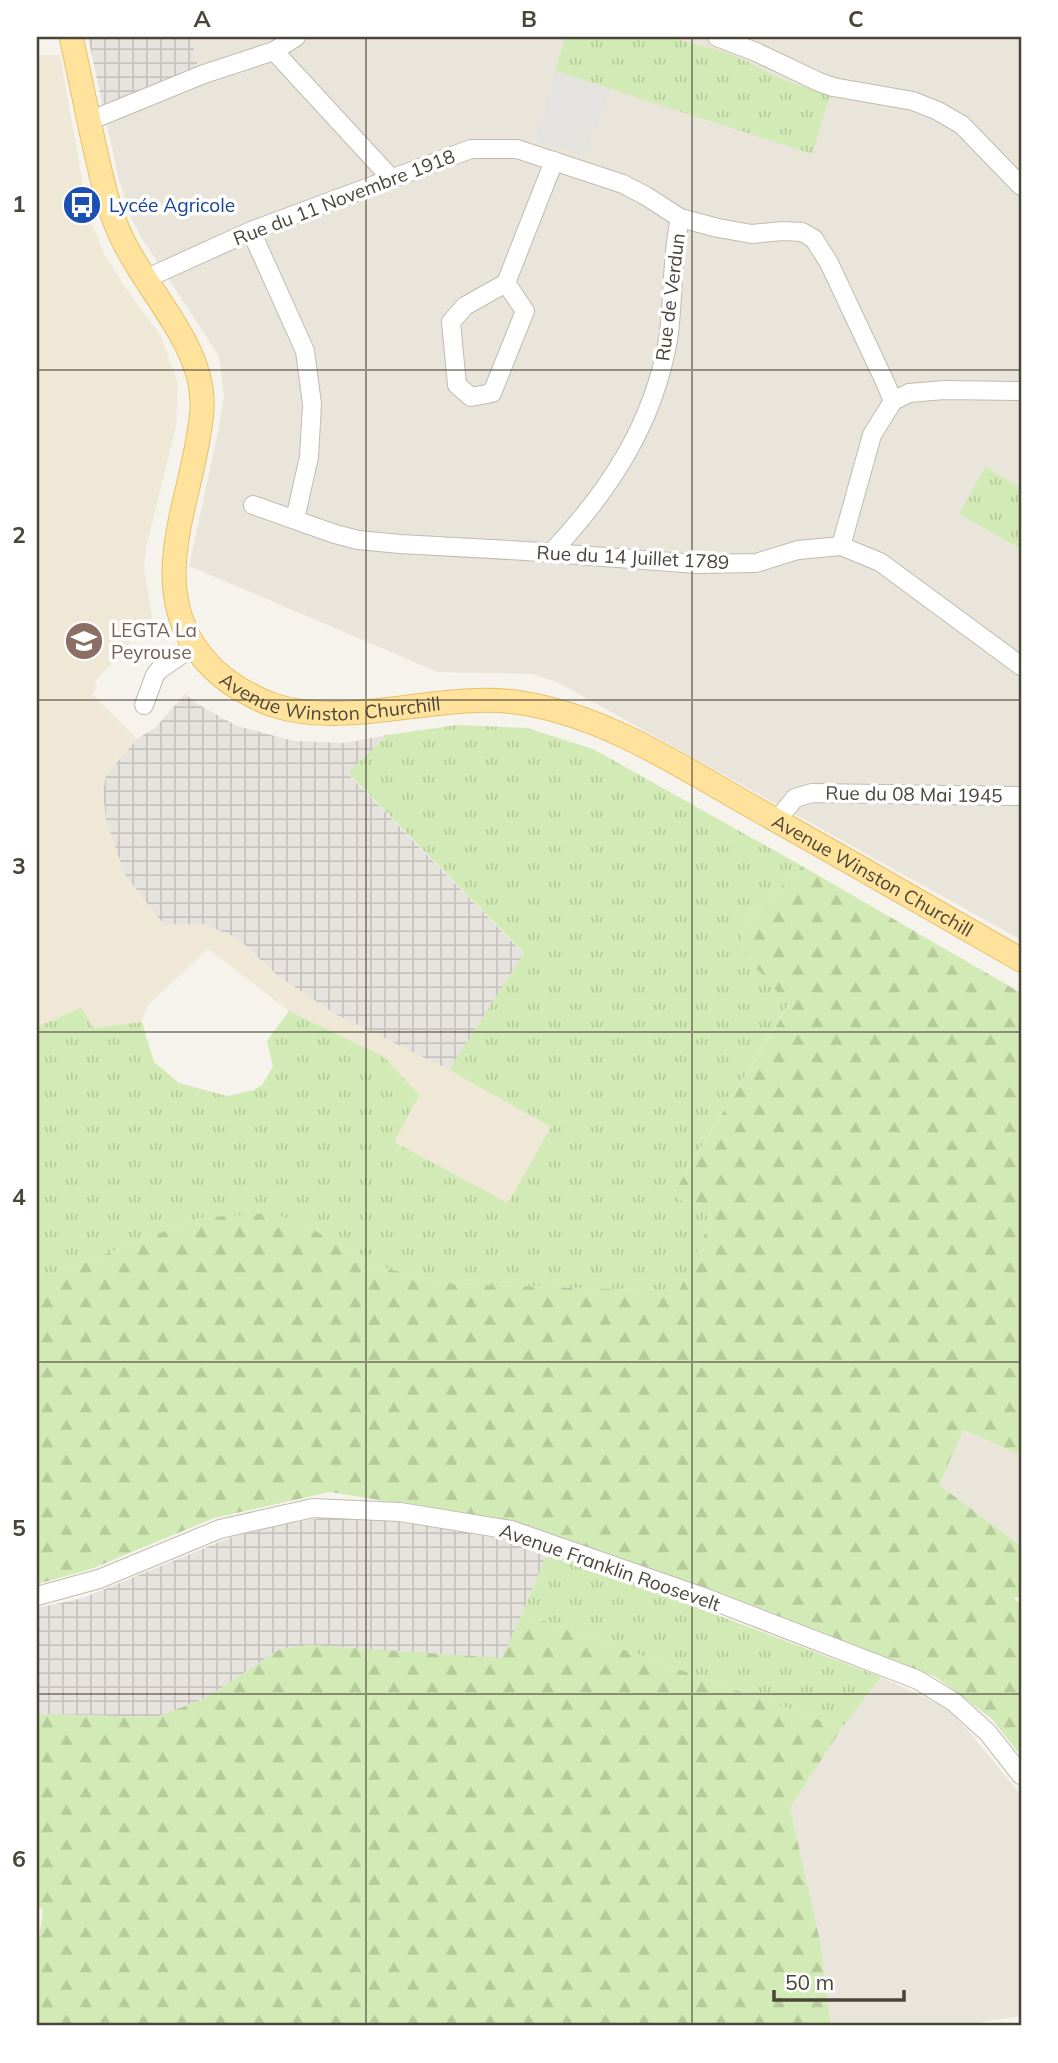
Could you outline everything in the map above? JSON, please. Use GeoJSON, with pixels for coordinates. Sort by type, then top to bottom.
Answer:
{"type":"FeatureCollection","features":[{"type":"Feature","properties":{"kind":"main road","name":"Avenue Winston Churchill"},"geometry":{"type":"LineString","coordinates":[[71,37],[106,196],[119,232],[145,281],[187,344],[198,375],[202,398],[194,461],[174,544],[173,564],[177,608],[194,646],[209,664],[231,684],[274,706],[304,712],[343,713],[465,700],[519,702],[592,721],[777,820],[1021,960]]}},
{"type":"Feature","properties":{"kind":"street"},"geometry":{"type":"LineString","coordinates":[[89,121],[204,74],[274,51],[296,37]]}},
{"type":"Feature","properties":{"kind":"street"},"geometry":{"type":"LineString","coordinates":[[717,37],[756,52],[818,82],[913,101],[938,111],[962,125],[1021,186]]}},
{"type":"Feature","properties":{"kind":"street"},"geometry":{"type":"LineString","coordinates":[[274,51],[391,177]]}},
{"type":"Feature","properties":{"kind":"street","name":"Rue du 11 Novembre 1918"},"geometry":{"type":"LineString","coordinates":[[145,281],[251,231],[391,177],[471,149],[517,149],[623,184],[680,218],[752,234],[802,232],[814,239],[829,263],[893,401]]}},
{"type":"Feature","properties":{"kind":"street"},"geometry":{"type":"LineString","coordinates":[[506,284],[525,311],[492,393],[471,397],[457,385],[452,323],[465,306],[506,284],[554,161]]}},
{"type":"Feature","properties":{"kind":"street","name":"Rue de Verdun"},"geometry":{"type":"LineString","coordinates":[[551,553],[583,520],[612,480],[642,427],[656,391],[673,304],[675,250],[680,218]]}},
{"type":"Feature","properties":{"kind":"street"},"geometry":{"type":"LineString","coordinates":[[251,231],[305,351],[312,404],[309,457],[295,519]]}},
{"type":"Feature","properties":{"kind":"street"},"geometry":{"type":"LineString","coordinates":[[841,546],[872,435],[893,401],[909,393],[944,390],[1021,391]]}},
{"type":"Feature","properties":{"kind":"street","name":"Rue du 14 Juillet 1789"},"geometry":{"type":"LineString","coordinates":[[253,505],[358,540],[697,564],[756,563],[798,550],[841,546],[880,562],[1021,666]]}},
{"type":"Feature","properties":{"kind":"street"},"geometry":{"type":"LineString","coordinates":[[144,705],[155,674],[194,646]]}},
{"type":"Feature","properties":{"kind":"street","name":"Rue du 08 Mai 1945"},"geometry":{"type":"LineString","coordinates":[[777,820],[795,798],[812,793],[1021,796]]}},
{"type":"Feature","properties":{"kind":"street","name":"Avenue Franklin Roosevelt"},"geometry":{"type":"LineString","coordinates":[[37,1596],[100,1579],[220,1529],[313,1507],[400,1512],[511,1530],[706,1598],[918,1680],[954,1702],[988,1733],[1021,1775]]}},
{"type":"Feature","properties":{"kind":"shaded area"},"geometry":{"type":"Polygon","coordinates":[[[88,37],[192,37],[198,68],[103,107],[88,37]]]}},
{"type":"Feature","properties":{"kind":"shaded area"},"geometry":{"type":"Polygon","coordinates":[[[192,37],[1021,37],[1021,940],[559,683],[533,674],[438,672],[189,566],[224,396],[219,356],[132,220],[119,180],[103,107],[198,69],[192,37]]]}},
{"type":"Feature","properties":{"kind":"shaded area","name":"LEGTA La Peyrouse"},"geometry":{"type":"Polygon","coordinates":[[[37,55],[60,55],[89,218],[105,255],[122,283],[161,336],[178,384],[176,427],[146,548],[144,567],[152,618],[94,683],[98,687],[92,694],[137,739],[106,775],[103,793],[106,821],[125,875],[164,925],[203,924],[237,938],[278,976],[335,1014],[449,1070],[551,1127],[508,1203],[394,1142],[383,1056],[289,1011],[208,949],[147,1006],[142,1022],[94,1028],[40,1026],[37,1032],[37,55]]]}},
{"type":"Feature","properties":{"kind":"shaded area"},"geometry":{"type":"Polygon","coordinates":[[[555,71],[611,90],[584,156],[536,141],[555,71]]]}},
{"type":"Feature","properties":{"kind":"shaded area"},"geometry":{"type":"Polygon","coordinates":[[[185,694],[237,726],[294,741],[345,743],[387,735],[348,774],[524,954],[449,1070],[335,1014],[278,976],[237,938],[203,924],[164,925],[125,875],[106,821],[103,793],[106,775],[137,739],[155,728],[185,694]]]}},
{"type":"Feature","properties":{"kind":"shaded area"},"geometry":{"type":"Polygon","coordinates":[[[962,1430],[1021,1455],[1021,1546],[939,1485],[962,1430]]]}},
{"type":"Feature","properties":{"kind":"shaded area"},"geometry":{"type":"Polygon","coordinates":[[[322,1518],[417,1522],[501,1535],[548,1551],[503,1659],[310,1645],[280,1649],[206,1698],[157,1717],[37,1714],[37,1608],[83,1598],[229,1538],[265,1527],[322,1518]]]}},
{"type":"Feature","properties":{"kind":"shaded area"},"geometry":{"type":"Polygon","coordinates":[[[881,1677],[951,1710],[1021,1795],[1021,2016],[954,2026],[831,2026],[820,1941],[790,1808],[842,1728],[881,1677]]]}},
{"type":"Feature","properties":{"kind":"green space"},"geometry":{"type":"Polygon","coordinates":[[[565,37],[669,37],[731,54],[786,81],[830,95],[812,154],[555,71],[565,37]]]}},
{"type":"Feature","properties":{"kind":"green space"},"geometry":{"type":"Polygon","coordinates":[[[985,467],[1021,488],[1021,549],[959,514],[985,467]]]}},
{"type":"Feature","properties":{"kind":"green space"},"geometry":{"type":"Polygon","coordinates":[[[458,725],[527,728],[593,749],[802,866],[742,927],[744,954],[789,1004],[672,1195],[712,1218],[680,1291],[449,1284],[372,1265],[304,1224],[199,1218],[37,1280],[37,1032],[39,1026],[81,1008],[94,1028],[142,1022],[154,1062],[179,1083],[227,1096],[254,1090],[263,1084],[273,1066],[267,1041],[289,1011],[383,1056],[419,1095],[394,1142],[508,1203],[551,1127],[449,1070],[524,953],[348,773],[387,735],[458,725]]]}},
{"type":"Feature","properties":{"kind":"green space"},"geometry":{"type":"Polygon","coordinates":[[[802,866],[1021,993],[1021,1455],[963,1430],[939,1485],[1021,1546],[1021,1596],[1014,1598],[1021,1606],[1021,1756],[992,1719],[936,1677],[521,1523],[330,1492],[214,1518],[91,1569],[37,1584],[37,1280],[199,1218],[272,1213],[304,1224],[372,1265],[449,1284],[679,1291],[712,1218],[672,1195],[789,1005],[744,954],[742,927],[802,866]]]}},
{"type":"Feature","properties":{"kind":"green space"},"geometry":{"type":"Polygon","coordinates":[[[548,1551],[881,1677],[842,1728],[522,1613],[548,1551]]]}},
{"type":"Feature","properties":{"kind":"green space"},"geometry":{"type":"Polygon","coordinates":[[[522,1613],[842,1728],[790,1808],[820,1941],[831,2026],[37,2026],[37,1953],[43,1909],[37,1907],[37,1714],[157,1717],[206,1698],[280,1649],[310,1645],[502,1658],[522,1613]]]}},
{"type":"Feature","properties":{"kind":"place","name":"Lycée Agricole"},"geometry":{"type":"Point","coordinates":[82,205]}},
{"type":"Feature","properties":{"kind":"place","name":"LEGTA La Peyrouse"},"geometry":{"type":"Point","coordinates":[84,641]}}]}
